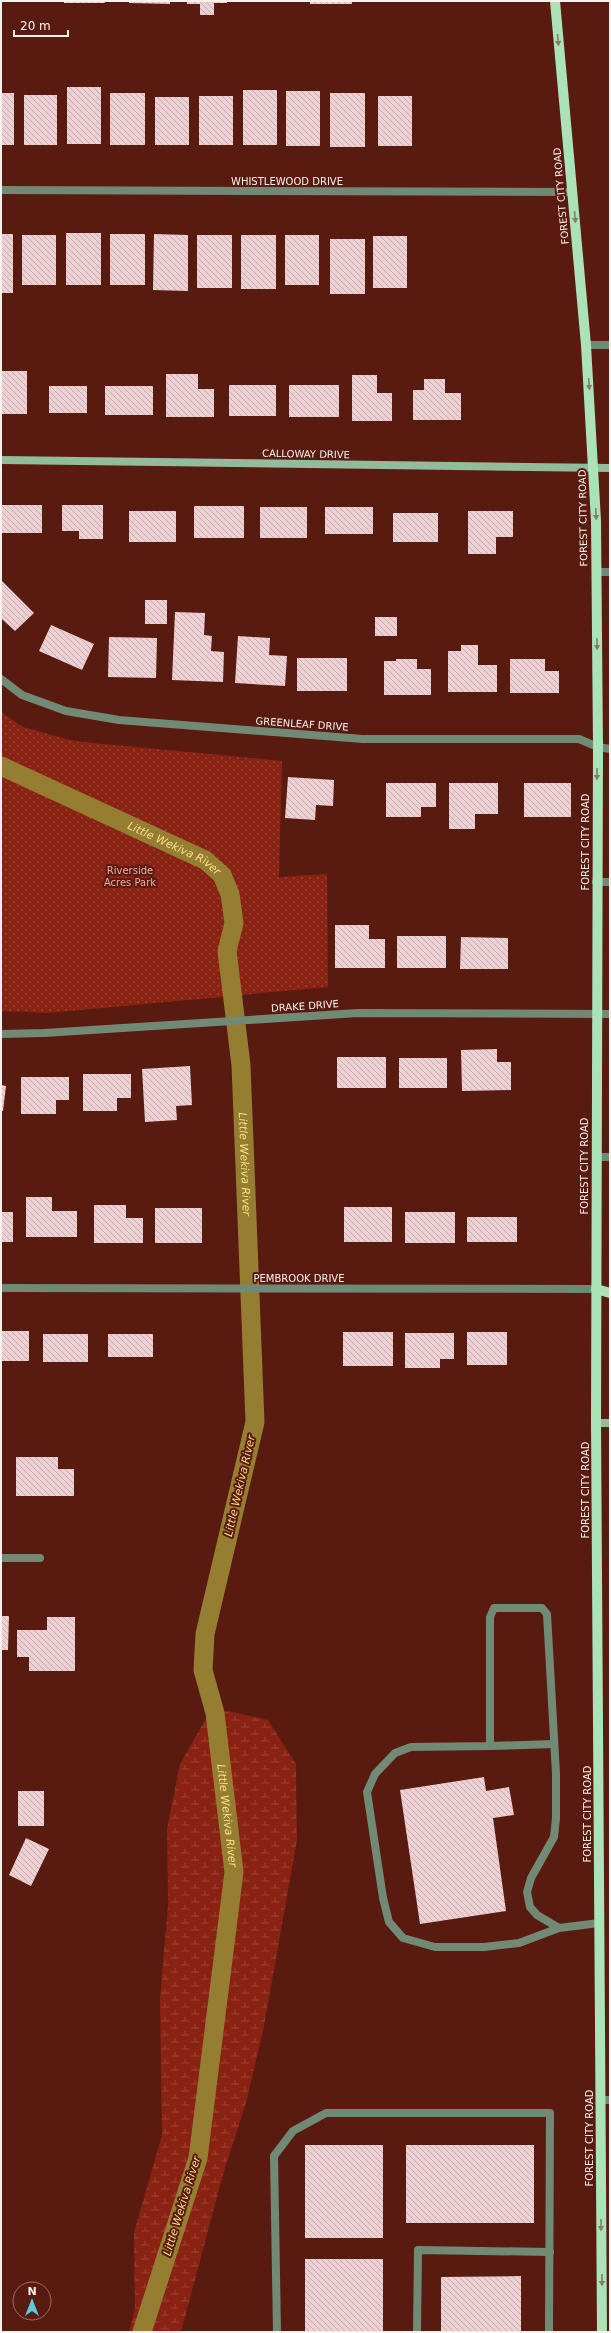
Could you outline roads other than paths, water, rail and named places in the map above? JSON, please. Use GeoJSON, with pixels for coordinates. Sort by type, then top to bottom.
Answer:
{"type":"FeatureCollection","features":[{"type":"Feature","properties":{"kind":"main road","name":"FOREST CITY ROAD"},"geometry":{"type":"LineString","coordinates":[[555,1],[586,345],[594,468],[598,748],[596,882],[596,1423],[600,1923],[605,2100],[602,2332]]}},
{"type":"Feature","properties":{"kind":"main road"},"geometry":{"type":"LineString","coordinates":[[596,1289],[610,1293]]}},
{"type":"Feature","properties":{"kind":"street","name":"WHISTLEWOOD DRIVE"},"geometry":{"type":"LineString","coordinates":[[1,190],[573,192]]}},
{"type":"Feature","properties":{"kind":"street"},"geometry":{"type":"LineString","coordinates":[[586,345],[610,345]]}},
{"type":"Feature","properties":{"kind":"street","name":"CALLOWAY DRIVE"},"geometry":{"type":"LineString","coordinates":[[1,460],[610,468]]}},
{"type":"Feature","properties":{"kind":"street"},"geometry":{"type":"LineString","coordinates":[[596,572],[610,572]]}},
{"type":"Feature","properties":{"kind":"street","name":"GREENLEAF DRIVE"},"geometry":{"type":"LineString","coordinates":[[1,679],[22,695],[29,698],[66,710],[119,720],[363,739],[579,739],[598,748],[610,748]]}},
{"type":"Feature","properties":{"kind":"street"},"geometry":{"type":"LineString","coordinates":[[596,882],[610,882]]}},
{"type":"Feature","properties":{"kind":"street","name":"DRAKE DRIVE"},"geometry":{"type":"LineString","coordinates":[[1,1034],[44,1033],[358,1013],[610,1014]]}},
{"type":"Feature","properties":{"kind":"street"},"geometry":{"type":"LineString","coordinates":[[596,1157],[610,1157]]}},
{"type":"Feature","properties":{"kind":"street","name":"PEMBROOK DRIVE"},"geometry":{"type":"LineString","coordinates":[[1,1288],[596,1289]]}},
{"type":"Feature","properties":{"kind":"street"},"geometry":{"type":"LineString","coordinates":[[596,1423],[610,1423]]}},
{"type":"Feature","properties":{"kind":"street"},"geometry":{"type":"LineString","coordinates":[[1,1558],[40,1558]]}},
{"type":"Feature","properties":{"kind":"street"},"geometry":{"type":"LineString","coordinates":[[490,1746],[490,1617],[494,1608],[542,1608],[547,1614],[556,1774],[554,1837],[530,1878],[527,1892],[530,1907],[537,1916],[559,1928]]}},
{"type":"Feature","properties":{"kind":"street"},"geometry":{"type":"LineString","coordinates":[[554,1744],[411,1747],[395,1753],[375,1774],[367,1792],[383,1898],[389,1922],[403,1938],[435,1947],[484,1947],[519,1943],[559,1928],[600,1923]]}},
{"type":"Feature","properties":{"kind":"street"},"geometry":{"type":"LineString","coordinates":[[277,2332],[274,2156],[293,2131],[326,2113],[550,2113],[549,2332]]}},
{"type":"Feature","properties":{"kind":"street"},"geometry":{"type":"LineString","coordinates":[[417,2332],[418,2250],[550,2252]]}},
{"type":"Feature","properties":{"kind":"waterway","name":"Little Wekiva River"},"geometry":{"type":"LineString","coordinates":[[1,766],[205,860],[222,875],[230,894],[234,923],[227,951],[241,1065],[255,1422],[205,1634],[203,1670],[215,1713],[234,1872],[198,2158],[142,2332]]}},
{"type":"Feature","properties":{"kind":"park label","name":"Riverside Acres Park"},"geometry":{"type":"Point","coordinates":[130,876]}}]}
